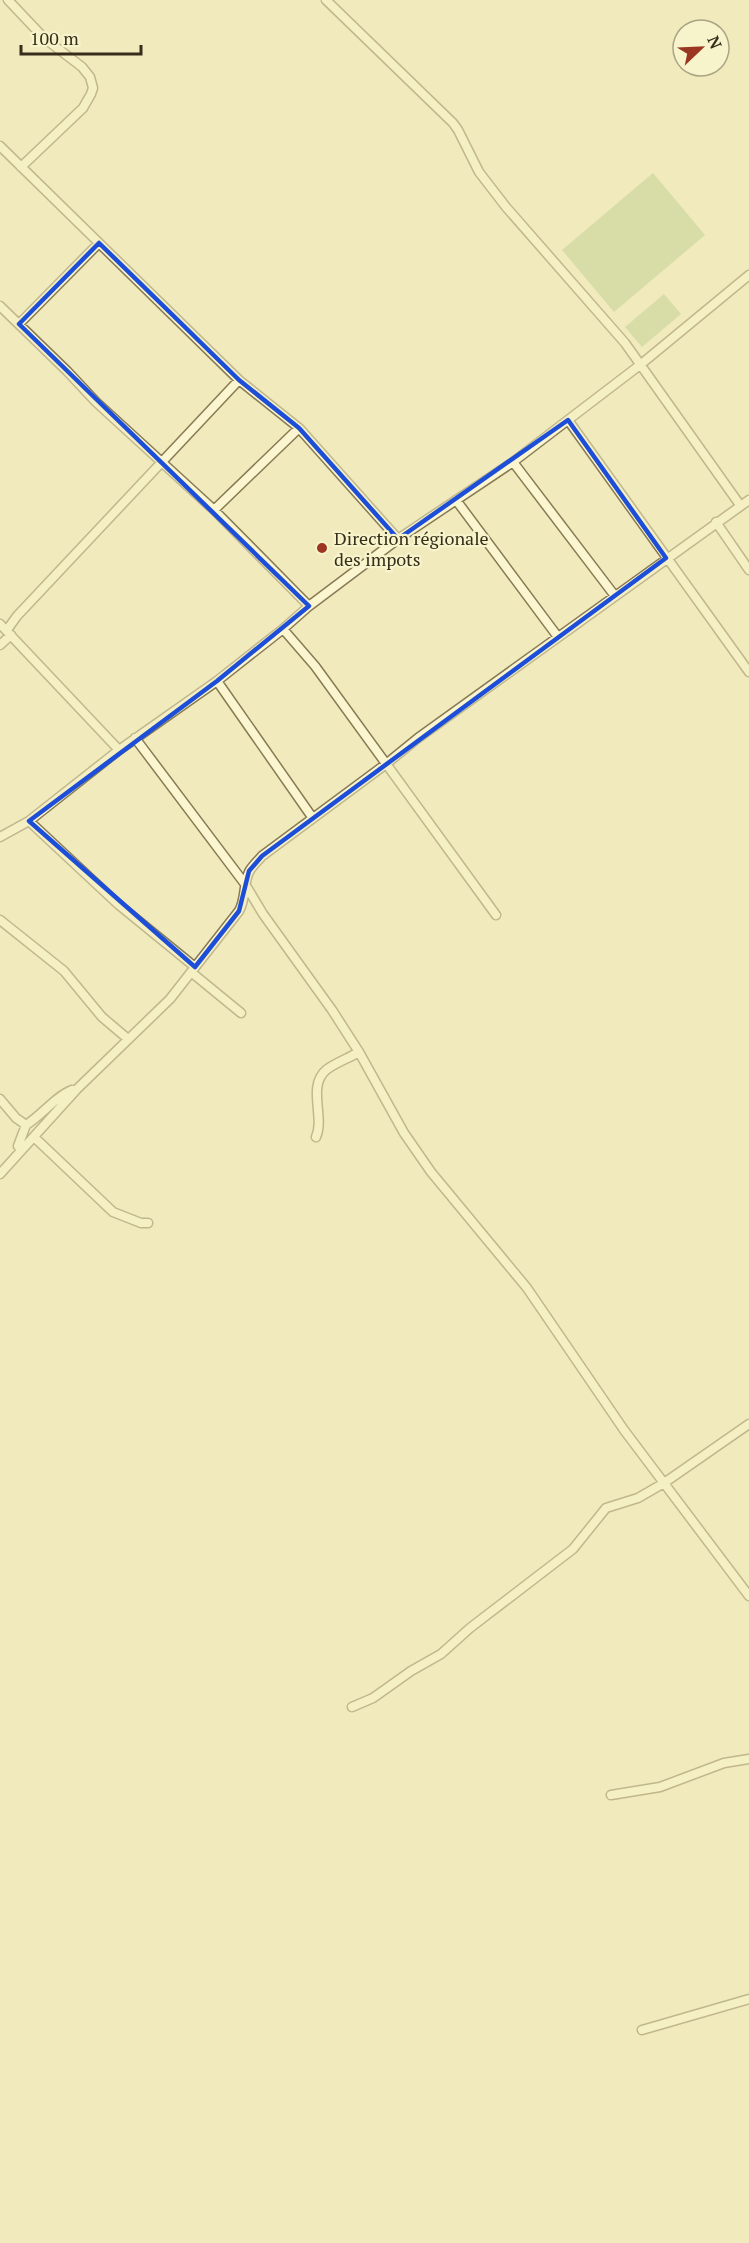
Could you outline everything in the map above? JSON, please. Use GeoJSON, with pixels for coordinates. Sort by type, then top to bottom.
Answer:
{"type":"FeatureCollection","features":[{"type":"Feature","properties":{"kind":"street"},"geometry":{"type":"LineString","coordinates":[[8,0],[44,38],[82,67],[90,77],[93,88],[83,108],[21,167]]}},
{"type":"Feature","properties":{"kind":"street"},"geometry":{"type":"LineString","coordinates":[[0,1174],[77,1089],[170,999],[239,911],[243,904],[249,871],[262,856],[418,738],[745,503],[606,321],[506,207],[479,172],[453,123],[336,3],[326,0]]}},
{"type":"Feature","properties":{"kind":"street"},"geometry":{"type":"LineString","coordinates":[[0,146],[239,380],[299,428],[398,538]]}},
{"type":"Feature","properties":{"kind":"street"},"geometry":{"type":"LineString","coordinates":[[19,324],[99,243]]}},
{"type":"Feature","properties":{"kind":"street"},"geometry":{"type":"LineString","coordinates":[[0,837],[29,821],[135,738],[217,681],[284,629],[309,606],[398,538],[513,462],[640,365],[749,275]]}},
{"type":"Feature","properties":{"kind":"street"},"geometry":{"type":"LineString","coordinates":[[0,306],[96,402],[214,510],[309,606]]}},
{"type":"Feature","properties":{"kind":"street"},"geometry":{"type":"LineString","coordinates":[[0,645],[6,630],[17,616],[239,380]]}},
{"type":"Feature","properties":{"kind":"street"},"geometry":{"type":"LineString","coordinates":[[568,420],[749,672]]}},
{"type":"Feature","properties":{"kind":"street"},"geometry":{"type":"LineString","coordinates":[[214,510],[299,428]]}},
{"type":"Feature","properties":{"kind":"street"},"geometry":{"type":"LineString","coordinates":[[513,462],[615,596]]}},
{"type":"Feature","properties":{"kind":"street"},"geometry":{"type":"LineString","coordinates":[[456,500],[558,637]]}},
{"type":"Feature","properties":{"kind":"street"},"geometry":{"type":"LineString","coordinates":[[716,522],[749,570]]}},
{"type":"Feature","properties":{"kind":"street"},"geometry":{"type":"LineString","coordinates":[[284,629],[315,666],[496,915]]}},
{"type":"Feature","properties":{"kind":"street"},"geometry":{"type":"LineString","coordinates":[[6,630],[119,750]]}},
{"type":"Feature","properties":{"kind":"street"},"geometry":{"type":"LineString","coordinates":[[217,681],[312,817]]}},
{"type":"Feature","properties":{"kind":"street"},"geometry":{"type":"LineString","coordinates":[[135,738],[245,884],[263,914],[332,1010],[359,1052],[404,1133],[431,1172],[527,1288],[624,1430],[749,1596]]}},
{"type":"Feature","properties":{"kind":"street"},"geometry":{"type":"LineString","coordinates":[[29,821],[119,905],[241,1013]]}},
{"type":"Feature","properties":{"kind":"street"},"geometry":{"type":"LineString","coordinates":[[0,920],[64,971],[102,1017],[128,1039]]}},
{"type":"Feature","properties":{"kind":"street"},"geometry":{"type":"LineString","coordinates":[[316,1137],[320,1127],[316,1087],[325,1071],[359,1052]]}},
{"type":"Feature","properties":{"kind":"street"},"geometry":{"type":"LineString","coordinates":[[21,1151],[18,1146],[19,1140],[26,1125],[37,1119],[61,1096],[77,1089]]}},
{"type":"Feature","properties":{"kind":"street"},"geometry":{"type":"LineString","coordinates":[[0,1099],[16,1118],[26,1125]]}},
{"type":"Feature","properties":{"kind":"street"},"geometry":{"type":"LineString","coordinates":[[34,1137],[113,1212],[141,1223],[148,1223]]}},
{"type":"Feature","properties":{"kind":"street"},"geometry":{"type":"LineString","coordinates":[[352,1707],[372,1698],[441,1654],[470,1628],[573,1549],[606,1508],[638,1498],[664,1483],[749,1424]]}},
{"type":"Feature","properties":{"kind":"street"},"geometry":{"type":"LineString","coordinates":[[610,1795],[660,1787],[724,1763],[749,1759]]}},
{"type":"Feature","properties":{"kind":"street"},"geometry":{"type":"LineString","coordinates":[[642,2030],[749,1999]]}},
{"type":"Feature","properties":{"kind":"highlighted area"},"geometry":{"type":"Polygon","coordinates":[[[99,243],[239,380],[299,428],[398,539],[568,420],[666,558],[262,856],[249,871],[239,911],[195,967],[29,821],[217,681],[309,606],[19,324],[99,243]]]}},
{"type":"Feature","properties":{"kind":"green space"},"geometry":{"type":"Polygon","coordinates":[[[653,173],[705,235],[614,312],[562,250],[653,173]]]}},
{"type":"Feature","properties":{"kind":"green space"},"geometry":{"type":"Polygon","coordinates":[[[664,294],[681,314],[642,347],[625,327],[664,294]]]}},
{"type":"Feature","properties":{"kind":"place","name":"Direction régionale des impots"},"geometry":{"type":"Point","coordinates":[322,548]}}]}
